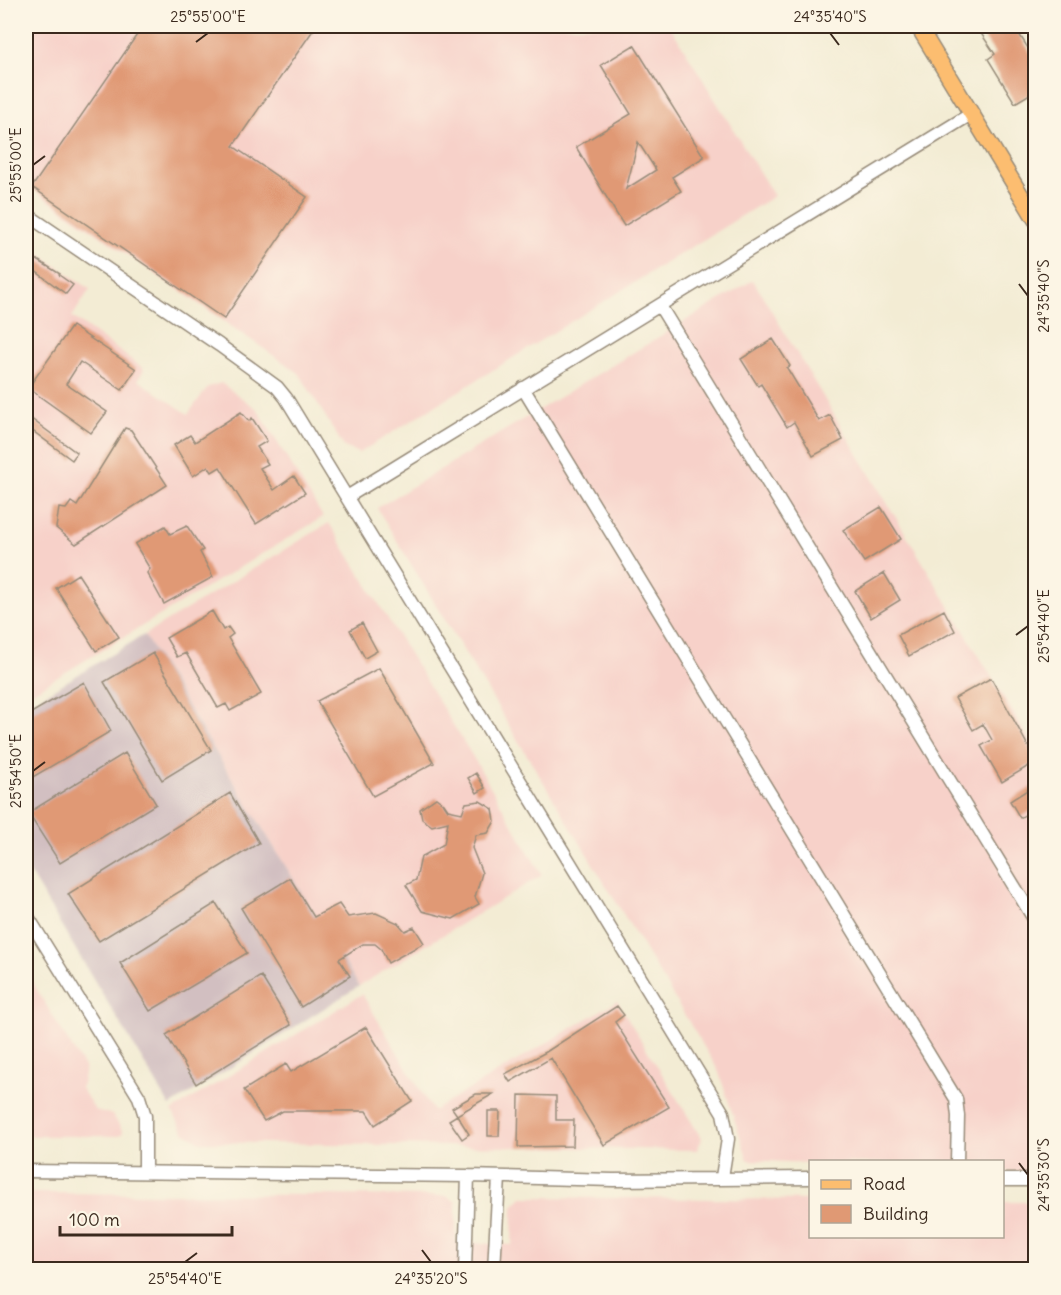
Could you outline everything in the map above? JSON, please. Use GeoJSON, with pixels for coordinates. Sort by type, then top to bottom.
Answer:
{"type":"FeatureCollection","features":[{"type":"Feature","properties":{"kind":"main road"},"geometry":{"type":"LineString","coordinates":[[918,26],[1035,220]]}},
{"type":"Feature","properties":{"kind":"street"},"geometry":{"type":"LineString","coordinates":[[347,497],[971,114]]}},
{"type":"Feature","properties":{"kind":"street"},"geometry":{"type":"LineString","coordinates":[[26,214],[277,387],[347,497],[723,1113],[728,1139],[722,1177]]}},
{"type":"Feature","properties":{"kind":"street"},"geometry":{"type":"LineString","coordinates":[[660,306],[1035,922]]}},
{"type":"Feature","properties":{"kind":"street"},"geometry":{"type":"LineString","coordinates":[[523,388],[956,1099],[957,1160]]}},
{"type":"Feature","properties":{"kind":"street"},"geometry":{"type":"LineString","coordinates":[[26,914],[139,1097],[145,1116],[145,1173]]}},
{"type":"Feature","properties":{"kind":"street"},"geometry":{"type":"LineString","coordinates":[[26,1171],[612,1180],[722,1177],[809,1178]]}},
{"type":"Feature","properties":{"kind":"street"},"geometry":{"type":"LineString","coordinates":[[465,1269],[468,1176]]}},
{"type":"Feature","properties":{"kind":"street"},"geometry":{"type":"LineString","coordinates":[[494,1269],[499,1177]]}},
{"type":"Feature","properties":{"kind":"street"},"geometry":{"type":"LineString","coordinates":[[1004,1180],[1035,1180]]}},
{"type":"Feature","properties":{"kind":"shaded area"},"geometry":{"type":"Polygon","coordinates":[[[31,26],[670,26],[774,196],[359,453],[344,447],[299,373],[26,185],[26,33],[31,26]]]}},
{"type":"Feature","properties":{"kind":"shaded area"},"geometry":{"type":"Polygon","coordinates":[[[26,245],[90,289],[72,317],[144,369],[138,380],[188,414],[208,387],[221,383],[257,409],[323,517],[26,696],[26,245]]]}},
{"type":"Feature","properties":{"kind":"shaded area"},"geometry":{"type":"Polygon","coordinates":[[[753,280],[1035,749],[1035,1173],[1004,1171],[1004,1160],[809,1160],[809,1163],[748,1160],[718,1070],[377,508],[753,280]]]}},
{"type":"Feature","properties":{"kind":"shaded area"},"geometry":{"type":"Polygon","coordinates":[[[329,523],[473,757],[542,875],[359,986],[144,635],[329,523]]]}},
{"type":"Feature","properties":{"kind":"shaded area"},"geometry":{"type":"Polygon","coordinates":[[[144,635],[359,986],[170,1106],[26,867],[26,706],[144,635]]]}},
{"type":"Feature","properties":{"kind":"shaded area"},"geometry":{"type":"Polygon","coordinates":[[[26,972],[85,1069],[81,1088],[95,1110],[113,1115],[123,1132],[120,1136],[26,1136],[26,972]]]}},
{"type":"Feature","properties":{"kind":"shaded area"},"geometry":{"type":"Polygon","coordinates":[[[362,994],[433,1111],[617,1001],[702,1139],[697,1150],[200,1142],[184,1132],[172,1111],[362,994]]]}},
{"type":"Feature","properties":{"kind":"shaded area"},"geometry":{"type":"Polygon","coordinates":[[[26,1193],[447,1196],[456,1202],[456,1242],[512,1245],[513,1206],[522,1197],[809,1200],[809,1238],[1004,1238],[1004,1202],[1035,1202],[1035,1269],[26,1270],[26,1193]]]}},
{"type":"Feature","properties":{"kind":"building"},"geometry":{"type":"Polygon","coordinates":[[[143,26],[316,26],[233,146],[307,197],[224,319],[32,187],[143,26]]]}},
{"type":"Feature","properties":{"kind":"building"},"geometry":{"type":"Polygon","coordinates":[[[976,26],[1014,26],[1035,59],[1035,91],[1015,103],[988,59],[995,54],[976,26]]]}},
{"type":"Feature","properties":{"kind":"building"},"geometry":{"type":"Polygon","coordinates":[[[634,45],[704,157],[672,177],[681,191],[624,226],[576,147],[631,114],[601,65],[634,45]],[[638,142],[626,189],[656,170],[638,142]]]}},
{"type":"Feature","properties":{"kind":"building"},"geometry":{"type":"Polygon","coordinates":[[[26,253],[73,285],[66,294],[26,264],[26,253]]]}},
{"type":"Feature","properties":{"kind":"building"},"geometry":{"type":"Polygon","coordinates":[[[72,326],[136,369],[122,390],[80,362],[66,384],[107,412],[91,433],[28,388],[72,326]]]}},
{"type":"Feature","properties":{"kind":"building"},"geometry":{"type":"Polygon","coordinates":[[[773,339],[790,366],[787,368],[819,421],[830,415],[843,440],[813,456],[794,422],[787,427],[761,384],[758,386],[741,359],[773,339]]]}},
{"type":"Feature","properties":{"kind":"building"},"geometry":{"type":"Polygon","coordinates":[[[241,412],[249,421],[252,418],[267,441],[257,447],[268,464],[260,468],[274,490],[294,476],[305,493],[256,524],[220,467],[212,472],[208,466],[193,476],[174,445],[190,435],[195,442],[241,412]]]}},
{"type":"Feature","properties":{"kind":"building"},"geometry":{"type":"Polygon","coordinates":[[[26,415],[77,453],[72,460],[26,426],[26,415]]]}},
{"type":"Feature","properties":{"kind":"building"},"geometry":{"type":"Polygon","coordinates":[[[125,428],[131,430],[167,485],[76,544],[56,528],[59,508],[66,509],[71,502],[77,506],[125,428]]]}},
{"type":"Feature","properties":{"kind":"building"},"geometry":{"type":"Polygon","coordinates":[[[881,507],[901,539],[864,562],[843,530],[881,507]]]}},
{"type":"Feature","properties":{"kind":"building"},"geometry":{"type":"Polygon","coordinates":[[[165,526],[170,534],[187,526],[203,550],[200,552],[213,577],[164,604],[147,573],[150,569],[135,544],[165,526]]]}},
{"type":"Feature","properties":{"kind":"building"},"geometry":{"type":"Polygon","coordinates":[[[884,573],[900,600],[871,618],[855,591],[884,573]]]}},
{"type":"Feature","properties":{"kind":"building"},"geometry":{"type":"Polygon","coordinates":[[[78,574],[119,637],[96,651],[56,588],[78,574]]]}},
{"type":"Feature","properties":{"kind":"building"},"geometry":{"type":"Polygon","coordinates":[[[944,610],[955,631],[909,656],[898,635],[944,610]]]}},
{"type":"Feature","properties":{"kind":"building"},"geometry":{"type":"Polygon","coordinates":[[[212,611],[223,630],[228,627],[233,634],[228,638],[261,694],[230,711],[226,704],[218,708],[186,653],[177,657],[166,638],[212,611]]]}},
{"type":"Feature","properties":{"kind":"building"},"geometry":{"type":"Polygon","coordinates":[[[362,623],[377,651],[365,658],[350,630],[362,623]]]}},
{"type":"Feature","properties":{"kind":"building"},"geometry":{"type":"Polygon","coordinates":[[[153,653],[211,750],[162,780],[104,682],[153,653]]]}},
{"type":"Feature","properties":{"kind":"building"},"geometry":{"type":"Polygon","coordinates":[[[379,668],[434,763],[373,796],[317,701],[379,668]]]}},
{"type":"Feature","properties":{"kind":"building"},"geometry":{"type":"Polygon","coordinates":[[[991,678],[1035,759],[1035,762],[1002,782],[981,746],[992,740],[983,724],[973,730],[955,698],[991,678]]]}},
{"type":"Feature","properties":{"kind":"building"},"geometry":{"type":"Polygon","coordinates":[[[84,682],[111,731],[26,781],[26,716],[84,682]]]}},
{"type":"Feature","properties":{"kind":"building"},"geometry":{"type":"Polygon","coordinates":[[[125,753],[156,804],[60,863],[28,813],[125,753]]]}},
{"type":"Feature","properties":{"kind":"building"},"geometry":{"type":"Polygon","coordinates":[[[476,773],[485,788],[477,793],[468,778],[476,773]]]}},
{"type":"Feature","properties":{"kind":"building"},"geometry":{"type":"Polygon","coordinates":[[[1035,785],[1035,808],[1020,818],[1010,801],[1035,785]]]}},
{"type":"Feature","properties":{"kind":"building"},"geometry":{"type":"Polygon","coordinates":[[[230,793],[259,843],[99,941],[68,894],[230,793]]]}},
{"type":"Feature","properties":{"kind":"building"},"geometry":{"type":"Polygon","coordinates":[[[436,798],[448,810],[462,813],[466,803],[480,801],[493,809],[495,821],[488,833],[476,835],[472,848],[482,873],[475,897],[479,904],[453,919],[422,911],[406,885],[416,880],[421,857],[444,844],[448,822],[432,826],[422,819],[420,809],[436,798]]]}},
{"type":"Feature","properties":{"kind":"building"},"geometry":{"type":"Polygon","coordinates":[[[290,878],[314,917],[339,904],[348,917],[376,913],[398,923],[405,931],[414,927],[424,943],[388,963],[381,949],[375,944],[363,944],[339,959],[350,976],[301,1007],[241,908],[290,878]]]}},
{"type":"Feature","properties":{"kind":"building"},"geometry":{"type":"Polygon","coordinates":[[[216,903],[247,953],[150,1011],[120,963],[216,903]]]}},
{"type":"Feature","properties":{"kind":"building"},"geometry":{"type":"Polygon","coordinates":[[[261,976],[291,1025],[196,1084],[166,1035],[261,976]]]}},
{"type":"Feature","properties":{"kind":"building"},"geometry":{"type":"Polygon","coordinates":[[[617,1006],[624,1015],[615,1022],[669,1107],[604,1145],[551,1058],[510,1082],[505,1074],[546,1052],[617,1006]]]}},
{"type":"Feature","properties":{"kind":"building"},"geometry":{"type":"Polygon","coordinates":[[[366,1027],[412,1101],[375,1125],[366,1111],[283,1111],[264,1121],[244,1090],[286,1064],[291,1072],[366,1027]]]}},
{"type":"Feature","properties":{"kind":"building"},"geometry":{"type":"Polygon","coordinates":[[[476,1094],[493,1094],[457,1115],[452,1108],[476,1094]]]}},
{"type":"Feature","properties":{"kind":"building"},"geometry":{"type":"Polygon","coordinates":[[[519,1095],[556,1096],[556,1120],[574,1120],[573,1146],[518,1147],[519,1095]]]}},
{"type":"Feature","properties":{"kind":"building"},"geometry":{"type":"Polygon","coordinates":[[[488,1111],[500,1111],[499,1136],[488,1136],[488,1111]]]}},
{"type":"Feature","properties":{"kind":"building"},"geometry":{"type":"Polygon","coordinates":[[[457,1115],[469,1134],[462,1139],[449,1120],[457,1115]]]}}]}
